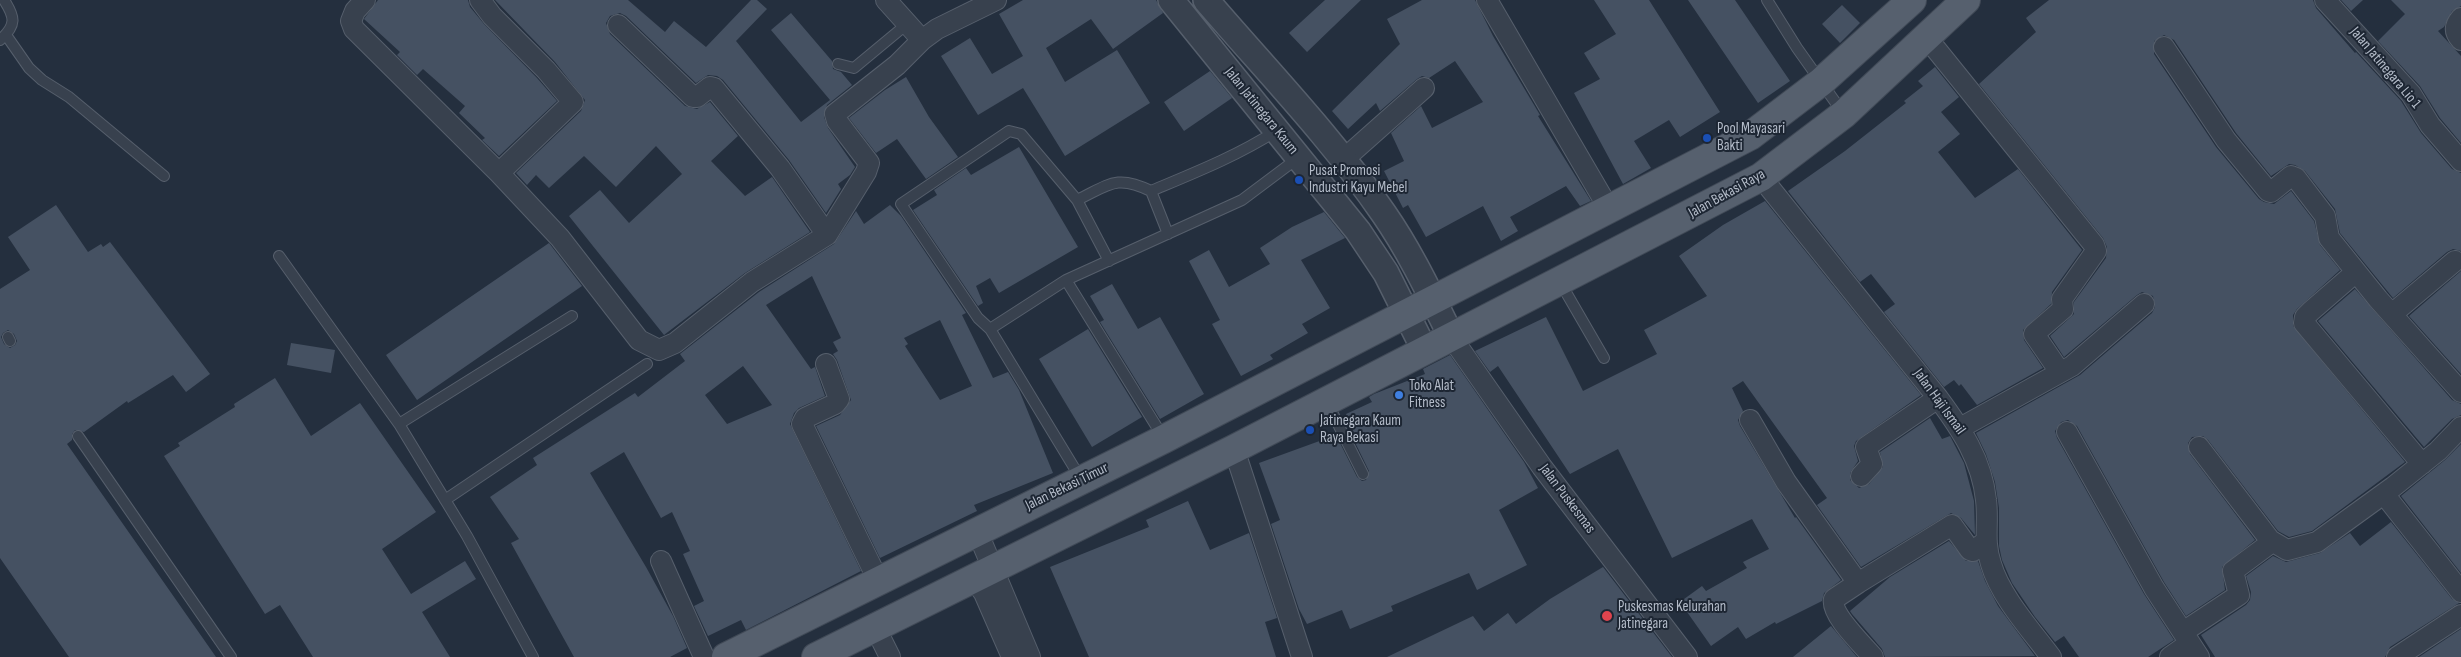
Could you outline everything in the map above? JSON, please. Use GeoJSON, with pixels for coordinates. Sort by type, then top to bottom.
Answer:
{"type":"FeatureCollection","features":[{"type":"Feature","properties":{"kind":"main road"},"geometry":{"type":"LineString","coordinates":[[1407,314],[1750,136],[1821,82],[1912,0]]}},
{"type":"Feature","properties":{"kind":"main road","name":"Jalan Bekasi Raya"},"geometry":{"type":"LineString","coordinates":[[1452,338],[1761,177],[1844,114],[1966,0]]}},
{"type":"Feature","properties":{"kind":"main road","name":"Jalan Bekasi Timur"},"geometry":{"type":"LineString","coordinates":[[726,657],[1164,439],[1407,314]]}},
{"type":"Feature","properties":{"kind":"main road"},"geometry":{"type":"LineString","coordinates":[[816,657],[1452,338]]}},
{"type":"Feature","properties":{"kind":"street"},"geometry":{"type":"LineString","coordinates":[[365,0],[351,21],[354,29],[499,173],[560,238],[639,340],[659,350],[675,343],[752,282],[827,235],[869,163],[837,121],[835,114],[897,66],[922,40],[937,29],[996,0]]}},
{"type":"Feature","properties":{"kind":"street"},"geometry":{"type":"LineString","coordinates":[[480,0],[492,16],[546,70],[573,102],[499,173]]}},
{"type":"Feature","properties":{"kind":"street"},"geometry":{"type":"LineString","coordinates":[[886,0],[922,40]]}},
{"type":"Feature","properties":{"kind":"street","name":"Jalan Jatinegara Kaum"},"geometry":{"type":"LineString","coordinates":[[1171,0],[1358,231],[1386,273],[1425,351]]}},
{"type":"Feature","properties":{"kind":"street","name":"Jalan Jatinegara Kaum"},"geometry":{"type":"LineString","coordinates":[[1206,0],[1343,160],[1384,214],[1413,261],[1452,338]]}},
{"type":"Feature","properties":{"kind":"street"},"geometry":{"type":"LineString","coordinates":[[1487,0],[1609,209]]}},
{"type":"Feature","properties":{"kind":"street","name":"Jalan Jatinegara Lio 1"},"geometry":{"type":"LineString","coordinates":[[2325,0],[2411,94],[2430,125],[2461,161]]}},
{"type":"Feature","properties":{"kind":"street"},"geometry":{"type":"LineString","coordinates":[[2461,18],[2455,29],[2456,34],[2461,40]]}},
{"type":"Feature","properties":{"kind":"street"},"geometry":{"type":"LineString","coordinates":[[618,25],[692,97],[697,98],[710,87],[714,88],[780,168],[827,235]]}},
{"type":"Feature","properties":{"kind":"street"},"geometry":{"type":"LineString","coordinates":[[1927,38],[2094,245],[2096,251],[2062,299],[2063,309],[2034,334],[2060,372]]}},
{"type":"Feature","properties":{"kind":"street"},"geometry":{"type":"LineString","coordinates":[[2164,47],[2226,140],[2268,191],[2271,192],[2290,176],[2296,178],[2325,216],[2329,238],[2356,272],[2461,392]]}},
{"type":"Feature","properties":{"kind":"street"},"geometry":{"type":"LineString","coordinates":[[1343,160],[1424,88]]}},
{"type":"Feature","properties":{"kind":"street","name":"Jalan Haji Ismail"},"geometry":{"type":"LineString","coordinates":[[1761,177],[1960,428],[1978,462],[1986,501],[1985,542],[1991,567],[2008,599],[2051,657]]}},
{"type":"Feature","properties":{"kind":"street"},"geometry":{"type":"LineString","coordinates":[[2392,314],[2455,261]]}},
{"type":"Feature","properties":{"kind":"street"},"geometry":{"type":"LineString","coordinates":[[2356,272],[2311,311],[2305,317],[2304,323],[2422,464]]}},
{"type":"Feature","properties":{"kind":"street"},"geometry":{"type":"LineString","coordinates":[[1960,428],[2060,372],[2081,358],[2144,304]]}},
{"type":"Feature","properties":{"kind":"street","name":"Jalan Puskesmas"},"geometry":{"type":"LineString","coordinates":[[1452,338],[1542,466],[1687,657]]}},
{"type":"Feature","properties":{"kind":"street"},"geometry":{"type":"LineString","coordinates":[[826,364],[839,398],[835,404],[805,418],[802,424],[878,580]]}},
{"type":"Feature","properties":{"kind":"street"},"geometry":{"type":"LineString","coordinates":[[1861,476],[1872,464],[1866,447],[1938,398]]}},
{"type":"Feature","properties":{"kind":"street"},"geometry":{"type":"LineString","coordinates":[[1750,420],[1786,482],[1858,584]]}},
{"type":"Feature","properties":{"kind":"street"},"geometry":{"type":"LineString","coordinates":[[2199,447],[2272,542],[2287,550],[2317,542],[2422,464],[2461,427]]}},
{"type":"Feature","properties":{"kind":"street"},"geometry":{"type":"LineString","coordinates":[[2067,432],[2154,588],[2191,644]]}},
{"type":"Feature","properties":{"kind":"street"},"geometry":{"type":"LineString","coordinates":[[1234,449],[1302,657]]}},
{"type":"Feature","properties":{"kind":"street"},"geometry":{"type":"LineString","coordinates":[[2384,494],[2461,592]]}},
{"type":"Feature","properties":{"kind":"street"},"geometry":{"type":"LineString","coordinates":[[1873,657],[1836,614],[1833,605],[1834,599],[1952,525],[1970,550],[1973,551],[1985,542]]}},
{"type":"Feature","properties":{"kind":"street"},"geometry":{"type":"LineString","coordinates":[[977,531],[981,574],[978,585],[984,593],[1012,657]]}},
{"type":"Feature","properties":{"kind":"street"},"geometry":{"type":"LineString","coordinates":[[2170,657],[2191,644],[2239,595],[2233,571],[2272,542]]}},
{"type":"Feature","properties":{"kind":"street"},"geometry":{"type":"LineString","coordinates":[[661,561],[704,657]]}},
{"type":"Feature","properties":{"kind":"street"},"geometry":{"type":"LineString","coordinates":[[981,574],[1030,657]]}},
{"type":"Feature","properties":{"kind":"street"},"geometry":{"type":"LineString","coordinates":[[2397,657],[2461,615]]}},
{"type":"Feature","properties":{"kind":"street"},"geometry":{"type":"LineString","coordinates":[[875,627],[890,657]]}},
{"type":"Feature","properties":{"kind":"lane"},"geometry":{"type":"LineString","coordinates":[[4,0],[13,13],[12,26],[3,37],[29,68],[42,80],[69,96],[164,176]]}},
{"type":"Feature","properties":{"kind":"lane"},"geometry":{"type":"LineString","coordinates":[[1768,0],[1844,114]]}},
{"type":"Feature","properties":{"kind":"lane"},"geometry":{"type":"LineString","coordinates":[[838,64],[854,68],[908,24]]}},
{"type":"Feature","properties":{"kind":"lane"},"geometry":{"type":"LineString","coordinates":[[1151,191],[1254,146],[1276,130]]}},
{"type":"Feature","properties":{"kind":"lane"},"geometry":{"type":"LineString","coordinates":[[1081,480],[990,330],[978,318],[901,204],[1009,131],[1021,134],[1077,200],[1109,261]]}},
{"type":"Feature","properties":{"kind":"lane"},"geometry":{"type":"LineString","coordinates":[[990,330],[1066,280],[1242,200],[1298,158]]}},
{"type":"Feature","properties":{"kind":"lane"},"geometry":{"type":"LineString","coordinates":[[1077,200],[1114,182],[1134,183],[1151,191],[1168,234]]}},
{"type":"Feature","properties":{"kind":"lane"},"geometry":{"type":"LineString","coordinates":[[279,256],[399,424],[445,500],[533,657]]}},
{"type":"Feature","properties":{"kind":"lane"},"geometry":{"type":"LineString","coordinates":[[1066,280],[1164,439]]}},
{"type":"Feature","properties":{"kind":"lane"},"geometry":{"type":"LineString","coordinates":[[1560,282],[1604,358]]}},
{"type":"Feature","properties":{"kind":"lane"},"geometry":{"type":"LineString","coordinates":[[399,424],[572,316]]}},
{"type":"Feature","properties":{"kind":"lane"},"geometry":{"type":"LineString","coordinates":[[445,500],[647,364]]}},
{"type":"Feature","properties":{"kind":"lane"},"geometry":{"type":"LineString","coordinates":[[1327,401],[1363,474]]}},
{"type":"Feature","properties":{"kind":"lane"},"geometry":{"type":"LineString","coordinates":[[78,436],[231,657]]}},
{"type":"Feature","properties":{"kind":"building"},"geometry":{"type":"Polygon","coordinates":[[[378,0],[468,0],[470,7],[484,24],[557,101],[499,156],[482,140],[485,138],[459,113],[465,106],[423,69],[417,75],[397,55],[400,52],[364,19],[378,0]]]}},
{"type":"Feature","properties":{"kind":"building"},"geometry":{"type":"Polygon","coordinates":[[[495,0],[628,0],[665,32],[674,21],[706,47],[751,0],[757,0],[767,9],[736,41],[801,122],[830,100],[771,30],[791,13],[832,61],[833,69],[841,72],[852,85],[827,105],[824,117],[828,128],[855,167],[850,175],[838,184],[841,189],[826,213],[789,160],[723,80],[717,76],[708,75],[696,83],[626,16],[620,13],[610,16],[606,23],[610,34],[685,106],[697,109],[710,102],[738,136],[711,161],[745,196],[772,177],[810,232],[745,273],[664,335],[569,216],[600,190],[629,223],[682,174],[656,146],[616,187],[584,156],[549,188],[536,175],[527,185],[516,173],[581,111],[585,100],[555,62],[495,0]]]}},
{"type":"Feature","properties":{"kind":"building"},"geometry":{"type":"Polygon","coordinates":[[[1023,0],[1156,0],[1163,13],[1113,49],[1091,19],[1046,48],[1065,82],[1117,50],[1150,103],[1065,156],[1023,88],[978,115],[941,56],[970,38],[992,74],[1023,56],[999,14],[1023,0]]]}},
{"type":"Feature","properties":{"kind":"building"},"geometry":{"type":"Polygon","coordinates":[[[1325,0],[1361,0],[1307,52],[1289,33],[1325,0]]]}},
{"type":"Feature","properties":{"kind":"building"},"geometry":{"type":"Polygon","coordinates":[[[1422,0],[1475,0],[1493,36],[1540,115],[1538,116],[1591,201],[1580,206],[1566,186],[1510,217],[1518,231],[1501,241],[1483,206],[1426,237],[1408,205],[1403,208],[1384,171],[1404,161],[1391,133],[1421,106],[1432,128],[1483,102],[1455,61],[1429,78],[1422,76],[1417,79],[1380,111],[1376,103],[1348,129],[1332,111],[1400,44],[1387,19],[1422,0]]]}},
{"type":"Feature","properties":{"kind":"building"},"geometry":{"type":"Polygon","coordinates":[[[1594,0],[1649,0],[1720,112],[1680,137],[1669,120],[1634,141],[1651,168],[1623,184],[1574,93],[1600,79],[1584,53],[1616,34],[1594,0]]]}},
{"type":"Feature","properties":{"kind":"building"},"geometry":{"type":"Polygon","coordinates":[[[1688,0],[1735,0],[1790,81],[1758,103],[1688,0]]]}},
{"type":"Feature","properties":{"kind":"building"},"geometry":{"type":"Polygon","coordinates":[[[2049,0],[2313,0],[2316,8],[2355,53],[2401,101],[2421,133],[2452,169],[2461,173],[2461,251],[2453,249],[2447,252],[2393,298],[2340,233],[2335,209],[2305,171],[2289,164],[2271,176],[2236,133],[2174,40],[2164,35],[2154,41],[2154,54],[2216,147],[2259,199],[2274,204],[2291,191],[2314,221],[2320,245],[2340,270],[2297,309],[2293,315],[2293,326],[2405,462],[2312,531],[2289,537],[2278,531],[2208,440],[2203,436],[2192,437],[2188,443],[2190,454],[2255,540],[2222,567],[2225,590],[2186,616],[2164,582],[2077,426],[2068,420],[2061,422],[2055,431],[2057,438],[2144,594],[2174,640],[2148,657],[2079,657],[2064,636],[2055,642],[2035,617],[2012,583],[2002,560],[1999,546],[1999,508],[1995,482],[1986,454],[1976,433],[2080,375],[2152,313],[2155,307],[2153,296],[2142,292],[2064,357],[2050,336],[2074,314],[2074,302],[2106,258],[2107,247],[2103,238],[1979,84],[2036,32],[2026,18],[2049,0]]]}},
{"type":"Feature","properties":{"kind":"building"},"geometry":{"type":"Polygon","coordinates":[[[2341,0],[2363,0],[2351,11],[2341,0]]]}},
{"type":"Feature","properties":{"kind":"building"},"geometry":{"type":"Polygon","coordinates":[[[2391,0],[2461,0],[2461,6],[2452,11],[2444,27],[2438,31],[2461,56],[2461,143],[2440,118],[2420,86],[2378,41],[2405,14],[2391,0]]]}},
{"type":"Feature","properties":{"kind":"building"},"geometry":{"type":"Polygon","coordinates":[[[1842,5],[1860,23],[1840,43],[1822,24],[1842,5]]]}},
{"type":"Feature","properties":{"kind":"building"},"geometry":{"type":"Polygon","coordinates":[[[1935,67],[1959,97],[1941,112],[1960,134],[1938,152],[1975,198],[2018,169],[2082,250],[2052,292],[2051,304],[2023,330],[2024,340],[2043,368],[1977,405],[1961,384],[1959,386],[1954,380],[1944,387],[1884,312],[1895,304],[1871,274],[1860,282],[1788,191],[1845,151],[1906,103],[1904,101],[1923,86],[1918,81],[1935,67]]]}},
{"type":"Feature","properties":{"kind":"building"},"geometry":{"type":"Polygon","coordinates":[[[1210,71],[1232,98],[1184,131],[1164,102],[1210,71]]]}},
{"type":"Feature","properties":{"kind":"building"},"geometry":{"type":"Polygon","coordinates":[[[906,77],[929,117],[958,157],[926,179],[897,139],[876,153],[849,118],[885,90],[906,77]]]}},
{"type":"Feature","properties":{"kind":"building"},"geometry":{"type":"Polygon","coordinates":[[[1019,147],[1078,247],[999,293],[990,278],[976,286],[983,303],[978,306],[913,210],[937,195],[934,190],[966,168],[971,175],[1019,147]]]}},
{"type":"Feature","properties":{"kind":"building"},"geometry":{"type":"Polygon","coordinates":[[[1765,201],[1921,395],[1856,441],[1854,446],[1858,461],[1850,473],[1850,480],[1859,488],[1869,484],[1883,467],[1880,452],[1930,418],[1942,439],[1950,436],[1964,463],[1974,501],[1975,535],[1961,518],[1951,513],[1861,567],[1817,505],[1827,498],[1743,381],[1732,388],[1743,411],[1738,420],[1740,426],[1795,518],[1841,580],[1824,593],[1822,601],[1776,624],[1775,622],[1746,639],[1738,627],[1711,646],[1680,602],[1702,586],[1706,591],[1747,568],[1743,562],[1769,549],[1752,519],[1672,558],[1618,449],[1570,474],[1498,366],[1490,372],[1475,351],[1546,317],[1583,391],[1657,354],[1644,330],[1707,296],[1679,256],[1723,225],[1765,201]]]}},
{"type":"Feature","properties":{"kind":"building"},"geometry":{"type":"Polygon","coordinates":[[[56,205],[88,252],[101,244],[103,247],[110,242],[210,374],[186,392],[173,375],[128,403],[127,401],[84,432],[75,430],[72,434],[72,440],[67,444],[216,657],[69,657],[0,558],[0,289],[30,270],[8,237],[56,205]],[[8,330],[1,337],[4,344],[10,348],[17,341],[14,334],[8,330]]]}},
{"type":"Feature","properties":{"kind":"building"},"geometry":{"type":"Polygon","coordinates":[[[890,205],[901,216],[966,313],[962,315],[993,378],[1008,372],[1019,390],[1053,473],[974,505],[977,511],[880,558],[816,426],[840,415],[851,400],[837,360],[833,354],[838,351],[833,342],[841,338],[812,276],[766,305],[811,369],[815,367],[825,396],[799,408],[794,413],[790,424],[861,571],[746,630],[741,620],[708,636],[694,606],[704,601],[683,554],[690,551],[672,512],[661,518],[624,452],[590,473],[646,567],[673,616],[687,648],[670,657],[574,657],[511,543],[519,539],[490,497],[537,465],[533,458],[635,393],[638,397],[685,361],[680,354],[759,292],[834,244],[856,211],[864,224],[890,205]],[[940,320],[904,338],[908,344],[905,346],[940,400],[972,386],[940,320]],[[743,366],[705,395],[727,424],[772,405],[743,366]]]}},
{"type":"Feature","properties":{"kind":"building"},"geometry":{"type":"Polygon","coordinates":[[[1324,212],[1345,238],[1301,260],[1330,308],[1302,324],[1308,333],[1270,355],[1273,359],[1241,376],[1212,324],[1220,320],[1189,261],[1209,250],[1229,287],[1270,264],[1260,248],[1292,227],[1324,212]]]}},
{"type":"Feature","properties":{"kind":"building"},"geometry":{"type":"Polygon","coordinates":[[[549,243],[582,286],[417,400],[386,355],[549,243]]]}},
{"type":"Feature","properties":{"kind":"building"},"geometry":{"type":"Polygon","coordinates":[[[2461,271],[2461,374],[2409,316],[2461,271]]]}},
{"type":"Feature","properties":{"kind":"building"},"geometry":{"type":"Polygon","coordinates":[[[1112,284],[1138,329],[1160,317],[1204,394],[1160,419],[1100,322],[1104,320],[1090,296],[1112,284]]]}},
{"type":"Feature","properties":{"kind":"building"},"geometry":{"type":"Polygon","coordinates":[[[2355,289],[2452,400],[2461,404],[2461,415],[2452,419],[2424,447],[2318,321],[2355,289]]]}},
{"type":"Feature","properties":{"kind":"building"},"geometry":{"type":"Polygon","coordinates":[[[1088,329],[1142,417],[1092,447],[1039,359],[1088,329]]]}},
{"type":"Feature","properties":{"kind":"building"},"geometry":{"type":"Polygon","coordinates":[[[291,343],[335,350],[331,373],[287,365],[291,343]]]}},
{"type":"Feature","properties":{"kind":"building"},"geometry":{"type":"Polygon","coordinates":[[[1450,355],[1524,462],[1538,488],[1499,510],[1527,565],[1477,590],[1469,573],[1391,606],[1393,611],[1350,629],[1342,610],[1307,624],[1299,609],[1271,524],[1280,520],[1259,463],[1336,435],[1357,477],[1362,481],[1366,480],[1369,471],[1349,430],[1352,429],[1346,414],[1372,402],[1369,397],[1374,394],[1425,374],[1423,369],[1450,355]]]}},
{"type":"Feature","properties":{"kind":"building"},"geometry":{"type":"Polygon","coordinates":[[[275,378],[311,436],[360,403],[436,512],[382,549],[411,594],[465,561],[476,579],[422,612],[450,657],[313,657],[280,605],[265,614],[164,456],[180,446],[178,443],[235,407],[234,404],[275,378]]]}},
{"type":"Feature","properties":{"kind":"building"},"geometry":{"type":"Polygon","coordinates":[[[2461,444],[2461,573],[2401,496],[2445,460],[2461,444]]]}},
{"type":"Feature","properties":{"kind":"building"},"geometry":{"type":"Polygon","coordinates":[[[1188,501],[1210,550],[1249,533],[1277,618],[1265,622],[1276,657],[1089,657],[1050,567],[1149,527],[1146,520],[1188,501]]]}},
{"type":"Feature","properties":{"kind":"building"},"geometry":{"type":"Polygon","coordinates":[[[2391,522],[2452,599],[2459,603],[2390,647],[2385,657],[2215,657],[2201,635],[2246,605],[2250,600],[2251,592],[2246,576],[2273,556],[2286,562],[2320,553],[2350,533],[2360,546],[2391,522]]]}},
{"type":"Feature","properties":{"kind":"building"},"geometry":{"type":"Polygon","coordinates":[[[1949,541],[1966,561],[1978,561],[1985,581],[1998,606],[2035,656],[1885,657],[1882,649],[1852,614],[1850,611],[1890,577],[1949,541]]]}},
{"type":"Feature","properties":{"kind":"building"},"geometry":{"type":"Polygon","coordinates":[[[1603,567],[1672,657],[1387,657],[1473,616],[1484,631],[1508,613],[1516,624],[1550,599],[1603,567]]]}},
{"type":"Feature","properties":{"kind":"building"},"geometry":{"type":"Polygon","coordinates":[[[1831,626],[1857,657],[1793,657],[1831,626]]]}},
{"type":"Feature","properties":{"kind":"building"},"geometry":{"type":"Polygon","coordinates":[[[2461,629],[2461,657],[2419,657],[2461,629]]]}},
{"type":"Feature","properties":{"kind":"place","name":"Pool Mayasari Bakti"},"geometry":{"type":"Point","coordinates":[1707,138]}},
{"type":"Feature","properties":{"kind":"place","name":"Pusat Promosi Industri Kayu Mebel"},"geometry":{"type":"Point","coordinates":[1299,180]}},
{"type":"Feature","properties":{"kind":"place","name":"Toko Alat Fitness"},"geometry":{"type":"Point","coordinates":[1399,395]}},
{"type":"Feature","properties":{"kind":"place","name":"Jatinegara Kaum Raya Bekasi"},"geometry":{"type":"Point","coordinates":[1310,430]}},
{"type":"Feature","properties":{"kind":"place","name":"Puskesmas Kelurahan Jatinegara"},"geometry":{"type":"Point","coordinates":[1607,616]}}]}
